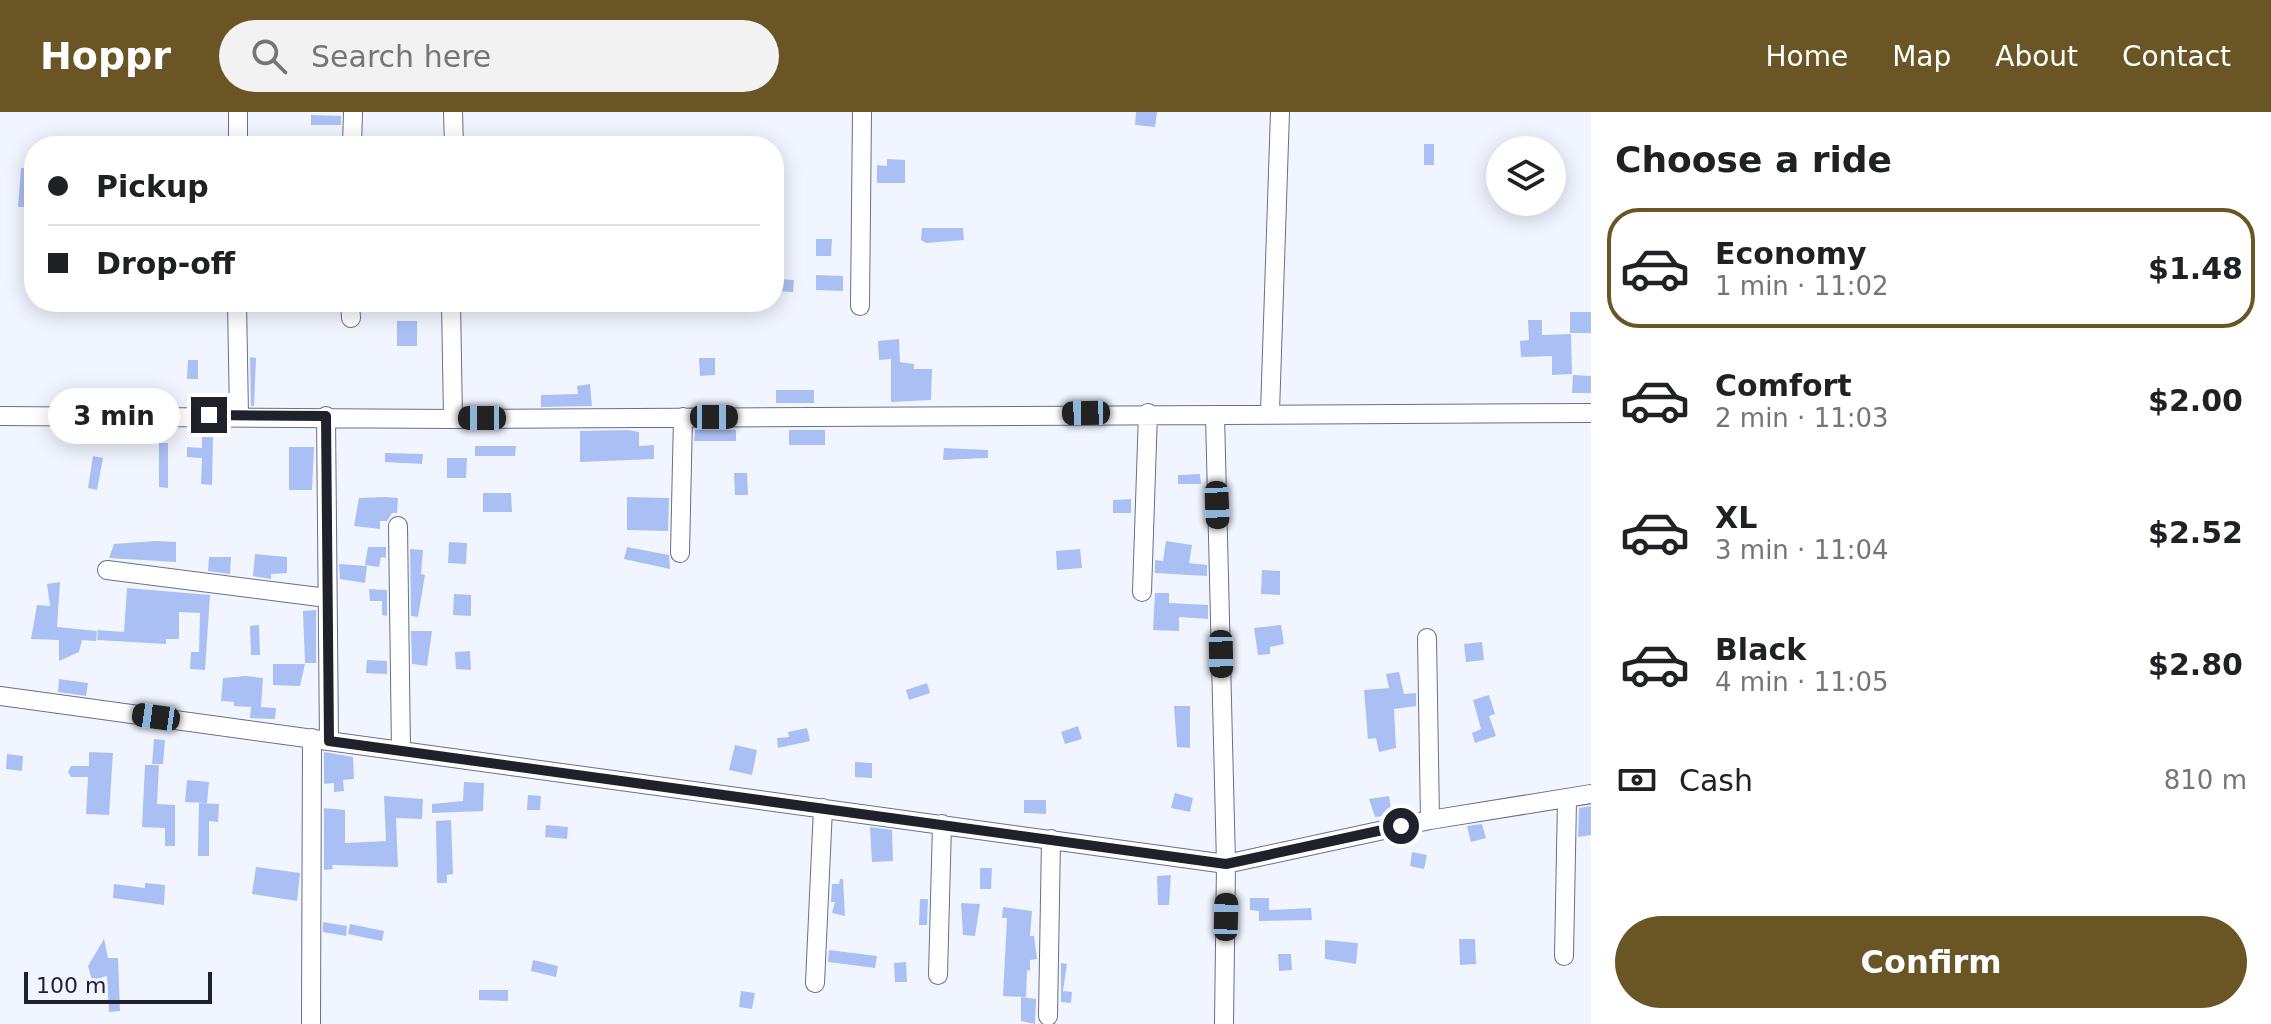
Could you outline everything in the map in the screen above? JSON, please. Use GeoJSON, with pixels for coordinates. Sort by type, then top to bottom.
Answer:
{"type":"FeatureCollection","features":[{"type":"Feature","properties":{"kind":"street"},"geometry":{"type":"LineString","coordinates":[[238,112],[238,136]]}},
{"type":"Feature","properties":{"kind":"street"},"geometry":{"type":"LineString","coordinates":[[352,136],[353,112]]}},
{"type":"Feature","properties":{"kind":"street"},"geometry":{"type":"LineString","coordinates":[[453,112],[454,136]]}},
{"type":"Feature","properties":{"kind":"street"},"geometry":{"type":"LineString","coordinates":[[860,306],[862,112]]}},
{"type":"Feature","properties":{"kind":"street"},"geometry":{"type":"LineString","coordinates":[[1270,412],[1280,112]]}},
{"type":"Feature","properties":{"kind":"street"},"geometry":{"type":"LineString","coordinates":[[237,312],[239,415]]}},
{"type":"Feature","properties":{"kind":"street"},"geometry":{"type":"LineString","coordinates":[[451,312],[453,419]]}},
{"type":"Feature","properties":{"kind":"street"},"geometry":{"type":"LineString","coordinates":[[0,416],[239,415],[453,419],[1215,415],[1270,412],[1591,413]]}},
{"type":"Feature","properties":{"kind":"street"},"geometry":{"type":"LineString","coordinates":[[1142,592],[1148,413]]}},
{"type":"Feature","properties":{"kind":"street"},"geometry":{"type":"LineString","coordinates":[[1215,415],[1226,864],[1224,1024]]}},
{"type":"Feature","properties":{"kind":"street"},"geometry":{"type":"LineString","coordinates":[[311,1024],[327,598],[326,416]]}},
{"type":"Feature","properties":{"kind":"street"},"geometry":{"type":"LineString","coordinates":[[680,553],[683,417]]}},
{"type":"Feature","properties":{"kind":"street"},"geometry":{"type":"LineString","coordinates":[[398,526],[401,751]]}},
{"type":"Feature","properties":{"kind":"street"},"geometry":{"type":"LineString","coordinates":[[107,570],[327,598]]}},
{"type":"Feature","properties":{"kind":"street"},"geometry":{"type":"LineString","coordinates":[[1427,638],[1430,820]]}},
{"type":"Feature","properties":{"kind":"street"},"geometry":{"type":"LineString","coordinates":[[0,696],[1226,864],[1430,820],[1591,794]]}},
{"type":"Feature","properties":{"kind":"street"},"geometry":{"type":"LineString","coordinates":[[1564,956],[1567,800]]}},
{"type":"Feature","properties":{"kind":"street"},"geometry":{"type":"LineString","coordinates":[[815,983],[823,808]]}},
{"type":"Feature","properties":{"kind":"street"},"geometry":{"type":"LineString","coordinates":[[938,975],[942,824]]}},
{"type":"Feature","properties":{"kind":"street"},"geometry":{"type":"LineString","coordinates":[[1048,1016],[1051,839]]}},
{"type":"Feature","properties":{"kind":"building"},"geometry":{"type":"Polygon","coordinates":[[[1136,112],[1157,112],[1155,127],[1135,125],[1136,112]]]}},
{"type":"Feature","properties":{"kind":"building"},"geometry":{"type":"Polygon","coordinates":[[[311,115],[341,116],[341,125],[311,125],[311,115]]]}},
{"type":"Feature","properties":{"kind":"building"},"geometry":{"type":"Polygon","coordinates":[[[1424,144],[1434,144],[1434,165],[1424,165],[1424,144]]]}},
{"type":"Feature","properties":{"kind":"building"},"geometry":{"type":"Polygon","coordinates":[[[887,159],[905,160],[905,183],[877,183],[877,165],[887,166],[887,159]]]}},
{"type":"Feature","properties":{"kind":"building"},"geometry":{"type":"Polygon","coordinates":[[[21,168],[24,168],[24,207],[18,207],[21,168]]]}},
{"type":"Feature","properties":{"kind":"building"},"geometry":{"type":"Polygon","coordinates":[[[922,228],[963,228],[964,240],[926,243],[921,240],[922,228]]]}},
{"type":"Feature","properties":{"kind":"building"},"geometry":{"type":"Polygon","coordinates":[[[816,239],[832,239],[831,256],[816,256],[816,239]]]}},
{"type":"Feature","properties":{"kind":"building"},"geometry":{"type":"Polygon","coordinates":[[[816,275],[843,276],[843,291],[816,290],[816,275]]]}},
{"type":"Feature","properties":{"kind":"building"},"geometry":{"type":"Polygon","coordinates":[[[784,279],[794,280],[793,292],[784,292],[784,279]]]}},
{"type":"Feature","properties":{"kind":"building"},"geometry":{"type":"Polygon","coordinates":[[[1570,312],[1591,312],[1591,333],[1570,333],[1570,312]]]}},
{"type":"Feature","properties":{"kind":"building"},"geometry":{"type":"Polygon","coordinates":[[[1528,320],[1542,320],[1542,335],[1571,334],[1572,374],[1552,375],[1552,356],[1521,357],[1520,341],[1529,340],[1528,320]]]}},
{"type":"Feature","properties":{"kind":"building"},"geometry":{"type":"Polygon","coordinates":[[[397,321],[417,321],[417,346],[397,346],[397,321]]]}},
{"type":"Feature","properties":{"kind":"building"},"geometry":{"type":"Polygon","coordinates":[[[899,339],[900,362],[914,364],[914,369],[932,369],[931,400],[891,402],[891,359],[879,360],[878,341],[899,339]]]}},
{"type":"Feature","properties":{"kind":"building"},"geometry":{"type":"Polygon","coordinates":[[[250,357],[256,358],[254,406],[251,406],[250,357]]]}},
{"type":"Feature","properties":{"kind":"building"},"geometry":{"type":"Polygon","coordinates":[[[699,358],[715,358],[715,375],[700,376],[699,358]]]}},
{"type":"Feature","properties":{"kind":"building"},"geometry":{"type":"Polygon","coordinates":[[[188,360],[198,360],[198,379],[187,379],[188,360]]]}},
{"type":"Feature","properties":{"kind":"building"},"geometry":{"type":"Polygon","coordinates":[[[1573,375],[1591,376],[1591,393],[1572,393],[1573,375]]]}},
{"type":"Feature","properties":{"kind":"building"},"geometry":{"type":"Polygon","coordinates":[[[590,384],[592,406],[541,407],[541,395],[578,394],[577,386],[590,384]]]}},
{"type":"Feature","properties":{"kind":"building"},"geometry":{"type":"Polygon","coordinates":[[[776,390],[814,390],[814,403],[776,403],[776,390]]]}},
{"type":"Feature","properties":{"kind":"building"},"geometry":{"type":"Polygon","coordinates":[[[695,430],[736,430],[736,441],[694,441],[695,430]]]}},
{"type":"Feature","properties":{"kind":"building"},"geometry":{"type":"Polygon","coordinates":[[[789,430],[825,430],[825,445],[789,445],[789,430]]]}},
{"type":"Feature","properties":{"kind":"building"},"geometry":{"type":"Polygon","coordinates":[[[580,431],[639,432],[639,446],[654,445],[654,459],[580,462],[580,431]]]}},
{"type":"Feature","properties":{"kind":"building"},"geometry":{"type":"Polygon","coordinates":[[[202,436],[213,436],[212,485],[201,484],[202,458],[187,457],[187,447],[202,448],[202,436]]]}},
{"type":"Feature","properties":{"kind":"building"},"geometry":{"type":"Polygon","coordinates":[[[159,443],[168,443],[168,488],[159,487],[159,443]]]}},
{"type":"Feature","properties":{"kind":"building"},"geometry":{"type":"Polygon","coordinates":[[[475,446],[516,446],[515,456],[475,456],[475,446]]]}},
{"type":"Feature","properties":{"kind":"building"},"geometry":{"type":"Polygon","coordinates":[[[289,447],[314,447],[312,490],[289,490],[289,447]]]}},
{"type":"Feature","properties":{"kind":"building"},"geometry":{"type":"Polygon","coordinates":[[[944,448],[988,450],[988,458],[943,460],[944,448]]]}},
{"type":"Feature","properties":{"kind":"building"},"geometry":{"type":"Polygon","coordinates":[[[385,453],[423,454],[422,464],[385,462],[385,453]]]}},
{"type":"Feature","properties":{"kind":"building"},"geometry":{"type":"Polygon","coordinates":[[[93,456],[103,458],[97,490],[88,488],[93,456]]]}},
{"type":"Feature","properties":{"kind":"building"},"geometry":{"type":"Polygon","coordinates":[[[447,458],[467,458],[466,478],[447,478],[447,458]]]}},
{"type":"Feature","properties":{"kind":"building"},"geometry":{"type":"Polygon","coordinates":[[[734,473],[747,473],[748,495],[735,495],[734,473]]]}},
{"type":"Feature","properties":{"kind":"building"},"geometry":{"type":"Polygon","coordinates":[[[1200,474],[1201,484],[1178,484],[1178,475],[1200,474]]]}},
{"type":"Feature","properties":{"kind":"building"},"geometry":{"type":"Polygon","coordinates":[[[483,493],[511,493],[512,512],[483,512],[483,493]]]}},
{"type":"Feature","properties":{"kind":"building"},"geometry":{"type":"Polygon","coordinates":[[[627,497],[669,498],[668,531],[627,530],[627,497]]]}},
{"type":"Feature","properties":{"kind":"building"},"geometry":{"type":"Polygon","coordinates":[[[359,498],[398,498],[397,513],[392,513],[387,521],[380,521],[380,529],[354,526],[359,498]]]}},
{"type":"Feature","properties":{"kind":"building"},"geometry":{"type":"Polygon","coordinates":[[[1131,499],[1131,513],[1113,513],[1113,500],[1131,499]]]}},
{"type":"Feature","properties":{"kind":"building"},"geometry":{"type":"Polygon","coordinates":[[[1166,541],[1192,545],[1189,563],[1207,565],[1207,576],[1155,573],[1155,560],[1163,561],[1166,541]]]}},
{"type":"Feature","properties":{"kind":"building"},"geometry":{"type":"Polygon","coordinates":[[[176,542],[176,562],[109,558],[114,544],[176,542]]]}},
{"type":"Feature","properties":{"kind":"building"},"geometry":{"type":"Polygon","coordinates":[[[449,542],[467,543],[466,564],[448,563],[449,542]]]}},
{"type":"Feature","properties":{"kind":"building"},"geometry":{"type":"Polygon","coordinates":[[[368,547],[386,547],[386,558],[381,557],[379,567],[365,565],[368,547]]]}},
{"type":"Feature","properties":{"kind":"building"},"geometry":{"type":"Polygon","coordinates":[[[627,547],[669,555],[670,569],[624,559],[627,547]]]}},
{"type":"Feature","properties":{"kind":"building"},"geometry":{"type":"Polygon","coordinates":[[[410,549],[423,550],[421,574],[425,575],[418,617],[411,616],[410,549]]]}},
{"type":"Feature","properties":{"kind":"building"},"geometry":{"type":"Polygon","coordinates":[[[1080,549],[1082,568],[1057,570],[1056,551],[1080,549]]]}},
{"type":"Feature","properties":{"kind":"building"},"geometry":{"type":"Polygon","coordinates":[[[255,554],[287,557],[287,573],[271,574],[271,579],[253,576],[255,554]]]}},
{"type":"Feature","properties":{"kind":"building"},"geometry":{"type":"Polygon","coordinates":[[[209,557],[231,557],[230,574],[208,571],[209,557]]]}},
{"type":"Feature","properties":{"kind":"building"},"geometry":{"type":"Polygon","coordinates":[[[339,564],[367,566],[365,583],[340,579],[339,564]]]}},
{"type":"Feature","properties":{"kind":"building"},"geometry":{"type":"Polygon","coordinates":[[[1262,570],[1280,571],[1280,595],[1261,594],[1262,570]]]}},
{"type":"Feature","properties":{"kind":"building"},"geometry":{"type":"Polygon","coordinates":[[[60,582],[57,627],[97,631],[96,641],[82,640],[79,652],[59,661],[59,640],[31,639],[37,605],[50,606],[47,584],[60,582]]]}},
{"type":"Feature","properties":{"kind":"building"},"geometry":{"type":"Polygon","coordinates":[[[127,588],[210,595],[205,670],[190,669],[191,652],[199,652],[200,613],[179,612],[179,639],[166,639],[166,644],[97,640],[98,630],[124,632],[127,588]]]}},
{"type":"Feature","properties":{"kind":"building"},"geometry":{"type":"Polygon","coordinates":[[[369,589],[387,590],[387,616],[382,615],[382,601],[370,601],[369,589]]]}},
{"type":"Feature","properties":{"kind":"building"},"geometry":{"type":"Polygon","coordinates":[[[1155,593],[1169,593],[1169,603],[1208,605],[1208,619],[1179,617],[1179,631],[1153,630],[1155,593]]]}},
{"type":"Feature","properties":{"kind":"building"},"geometry":{"type":"Polygon","coordinates":[[[454,594],[471,595],[471,616],[453,615],[454,594]]]}},
{"type":"Feature","properties":{"kind":"building"},"geometry":{"type":"Polygon","coordinates":[[[316,610],[316,663],[305,663],[303,611],[316,610]]]}},
{"type":"Feature","properties":{"kind":"building"},"geometry":{"type":"Polygon","coordinates":[[[259,625],[260,655],[251,655],[250,626],[259,625]]]}},
{"type":"Feature","properties":{"kind":"building"},"geometry":{"type":"Polygon","coordinates":[[[1281,625],[1284,644],[1270,647],[1270,654],[1258,655],[1254,628],[1281,625]]]}},
{"type":"Feature","properties":{"kind":"building"},"geometry":{"type":"Polygon","coordinates":[[[411,631],[432,631],[427,666],[412,664],[411,631]]]}},
{"type":"Feature","properties":{"kind":"building"},"geometry":{"type":"Polygon","coordinates":[[[1482,642],[1484,660],[1466,662],[1464,644],[1482,642]]]}},
{"type":"Feature","properties":{"kind":"building"},"geometry":{"type":"Polygon","coordinates":[[[470,651],[471,670],[456,669],[455,652],[470,651]]]}},
{"type":"Feature","properties":{"kind":"building"},"geometry":{"type":"Polygon","coordinates":[[[367,660],[387,661],[387,674],[366,673],[367,660]]]}},
{"type":"Feature","properties":{"kind":"building"},"geometry":{"type":"Polygon","coordinates":[[[273,664],[305,664],[300,686],[273,685],[273,664]]]}},
{"type":"Feature","properties":{"kind":"building"},"geometry":{"type":"Polygon","coordinates":[[[1399,672],[1404,694],[1416,693],[1416,706],[1394,709],[1396,748],[1379,752],[1376,738],[1368,739],[1364,690],[1389,688],[1386,674],[1399,672]]]}},
{"type":"Feature","properties":{"kind":"building"},"geometry":{"type":"Polygon","coordinates":[[[223,678],[263,678],[261,707],[276,708],[275,719],[250,718],[251,707],[221,701],[223,678]]]}},
{"type":"Feature","properties":{"kind":"building"},"geometry":{"type":"Polygon","coordinates":[[[59,679],[88,683],[86,696],[58,692],[59,679]]]}},
{"type":"Feature","properties":{"kind":"building"},"geometry":{"type":"Polygon","coordinates":[[[927,683],[930,693],[909,700],[906,690],[927,683]]]}},
{"type":"Feature","properties":{"kind":"building"},"geometry":{"type":"Polygon","coordinates":[[[1489,695],[1495,714],[1489,716],[1496,736],[1475,743],[1472,733],[1481,729],[1473,700],[1489,695]]]}},
{"type":"Feature","properties":{"kind":"building"},"geometry":{"type":"Polygon","coordinates":[[[1174,706],[1190,706],[1190,748],[1177,747],[1174,706]]]}},
{"type":"Feature","properties":{"kind":"building"},"geometry":{"type":"Polygon","coordinates":[[[1078,726],[1082,739],[1065,744],[1061,732],[1078,726]]]}},
{"type":"Feature","properties":{"kind":"building"},"geometry":{"type":"Polygon","coordinates":[[[807,728],[810,741],[778,748],[777,738],[789,737],[788,732],[807,728]]]}},
{"type":"Feature","properties":{"kind":"building"},"geometry":{"type":"Polygon","coordinates":[[[154,739],[165,740],[163,764],[152,764],[154,739]]]}},
{"type":"Feature","properties":{"kind":"building"},"geometry":{"type":"Polygon","coordinates":[[[735,745],[757,750],[752,775],[729,770],[735,745]]]}},
{"type":"Feature","properties":{"kind":"building"},"geometry":{"type":"Polygon","coordinates":[[[89,752],[113,753],[109,815],[86,814],[88,777],[71,777],[68,772],[71,766],[89,766],[89,752]]]}},
{"type":"Feature","properties":{"kind":"building"},"geometry":{"type":"Polygon","coordinates":[[[324,752],[353,757],[354,779],[343,780],[344,791],[334,792],[334,783],[324,784],[324,752]]]}},
{"type":"Feature","properties":{"kind":"building"},"geometry":{"type":"Polygon","coordinates":[[[7,754],[23,756],[22,771],[6,769],[7,754]]]}},
{"type":"Feature","properties":{"kind":"building"},"geometry":{"type":"Polygon","coordinates":[[[855,762],[872,763],[872,778],[855,777],[855,762]]]}},
{"type":"Feature","properties":{"kind":"building"},"geometry":{"type":"Polygon","coordinates":[[[145,765],[159,765],[157,804],[175,805],[175,846],[165,846],[165,828],[142,827],[145,765]]]}},
{"type":"Feature","properties":{"kind":"building"},"geometry":{"type":"Polygon","coordinates":[[[187,780],[209,782],[207,803],[185,802],[187,780]]]}},
{"type":"Feature","properties":{"kind":"building"},"geometry":{"type":"Polygon","coordinates":[[[464,782],[484,783],[483,811],[432,813],[432,804],[463,801],[464,782]]]}},
{"type":"Feature","properties":{"kind":"building"},"geometry":{"type":"Polygon","coordinates":[[[1175,793],[1193,798],[1190,812],[1171,808],[1175,793]]]}},
{"type":"Feature","properties":{"kind":"building"},"geometry":{"type":"Polygon","coordinates":[[[528,795],[541,796],[540,810],[527,810],[528,795]]]}},
{"type":"Feature","properties":{"kind":"building"},"geometry":{"type":"Polygon","coordinates":[[[384,796],[423,799],[422,819],[396,818],[398,867],[332,865],[333,869],[324,870],[324,808],[345,810],[345,843],[386,841],[384,796]]]}},
{"type":"Feature","properties":{"kind":"building"},"geometry":{"type":"Polygon","coordinates":[[[1389,796],[1392,815],[1375,817],[1369,799],[1389,796]]]}},
{"type":"Feature","properties":{"kind":"building"},"geometry":{"type":"Polygon","coordinates":[[[1024,800],[1046,800],[1046,814],[1024,813],[1024,800]]]}},
{"type":"Feature","properties":{"kind":"building"},"geometry":{"type":"Polygon","coordinates":[[[199,803],[219,804],[218,822],[209,821],[209,856],[198,856],[199,803]]]}},
{"type":"Feature","properties":{"kind":"building"},"geometry":{"type":"Polygon","coordinates":[[[1591,806],[1591,835],[1578,837],[1579,808],[1591,806]]]}},
{"type":"Feature","properties":{"kind":"building"},"geometry":{"type":"Polygon","coordinates":[[[451,820],[453,874],[447,875],[447,883],[437,883],[436,821],[451,820]]]}},
{"type":"Feature","properties":{"kind":"building"},"geometry":{"type":"Polygon","coordinates":[[[1482,824],[1486,838],[1471,842],[1467,826],[1482,824]]]}},
{"type":"Feature","properties":{"kind":"building"},"geometry":{"type":"Polygon","coordinates":[[[546,825],[568,827],[567,839],[545,837],[546,825]]]}},
{"type":"Feature","properties":{"kind":"building"},"geometry":{"type":"Polygon","coordinates":[[[870,827],[892,830],[893,861],[872,862],[870,827]]]}},
{"type":"Feature","properties":{"kind":"building"},"geometry":{"type":"Polygon","coordinates":[[[1412,852],[1427,855],[1424,869],[1410,866],[1412,852]]]}},
{"type":"Feature","properties":{"kind":"building"},"geometry":{"type":"Polygon","coordinates":[[[256,867],[300,873],[297,901],[252,894],[256,867]]]}},
{"type":"Feature","properties":{"kind":"building"},"geometry":{"type":"Polygon","coordinates":[[[980,868],[992,868],[991,889],[980,889],[980,868]]]}},
{"type":"Feature","properties":{"kind":"building"},"geometry":{"type":"Polygon","coordinates":[[[1171,875],[1169,905],[1158,905],[1157,876],[1171,875]]]}},
{"type":"Feature","properties":{"kind":"building"},"geometry":{"type":"Polygon","coordinates":[[[843,879],[845,916],[832,913],[835,902],[831,902],[832,884],[839,884],[843,879]]]}},
{"type":"Feature","properties":{"kind":"building"},"geometry":{"type":"Polygon","coordinates":[[[145,883],[165,885],[164,905],[113,898],[114,884],[145,888],[145,883]]]}},
{"type":"Feature","properties":{"kind":"building"},"geometry":{"type":"Polygon","coordinates":[[[1250,898],[1269,898],[1269,910],[1311,908],[1312,920],[1259,921],[1259,911],[1250,910],[1250,898]]]}},
{"type":"Feature","properties":{"kind":"building"},"geometry":{"type":"Polygon","coordinates":[[[920,899],[928,899],[927,925],[919,925],[920,899]]]}},
{"type":"Feature","properties":{"kind":"building"},"geometry":{"type":"Polygon","coordinates":[[[961,903],[980,904],[975,936],[963,935],[961,903]]]}},
{"type":"Feature","properties":{"kind":"building"},"geometry":{"type":"Polygon","coordinates":[[[1003,907],[1032,911],[1030,936],[1034,936],[1037,959],[1030,960],[1030,971],[1027,970],[1026,997],[1003,996],[1007,918],[1002,918],[1003,907]]]}},
{"type":"Feature","properties":{"kind":"building"},"geometry":{"type":"Polygon","coordinates":[[[323,922],[347,926],[346,936],[323,932],[323,922]]]}},
{"type":"Feature","properties":{"kind":"building"},"geometry":{"type":"Polygon","coordinates":[[[350,924],[384,931],[382,941],[348,934],[350,924]]]}},
{"type":"Feature","properties":{"kind":"building"},"geometry":{"type":"Polygon","coordinates":[[[104,939],[108,958],[118,958],[120,1011],[109,1012],[107,976],[92,980],[88,966],[104,939]]]}},
{"type":"Feature","properties":{"kind":"building"},"geometry":{"type":"Polygon","coordinates":[[[1459,939],[1475,939],[1476,964],[1460,965],[1459,939]]]}},
{"type":"Feature","properties":{"kind":"building"},"geometry":{"type":"Polygon","coordinates":[[[1325,940],[1358,943],[1356,964],[1325,959],[1325,940]]]}},
{"type":"Feature","properties":{"kind":"building"},"geometry":{"type":"Polygon","coordinates":[[[829,950],[877,956],[875,968],[828,962],[829,950]]]}},
{"type":"Feature","properties":{"kind":"building"},"geometry":{"type":"Polygon","coordinates":[[[1278,954],[1291,954],[1292,970],[1279,971],[1278,954]]]}},
{"type":"Feature","properties":{"kind":"building"},"geometry":{"type":"Polygon","coordinates":[[[533,960],[558,966],[556,977],[531,971],[533,960]]]}},
{"type":"Feature","properties":{"kind":"building"},"geometry":{"type":"Polygon","coordinates":[[[906,962],[907,982],[895,982],[894,963],[906,962]]]}},
{"type":"Feature","properties":{"kind":"building"},"geometry":{"type":"Polygon","coordinates":[[[1061,963],[1067,964],[1063,991],[1072,992],[1071,1003],[1061,1002],[1061,963]]]}},
{"type":"Feature","properties":{"kind":"building"},"geometry":{"type":"Polygon","coordinates":[[[479,990],[508,990],[508,1001],[479,1000],[479,990]]]}},
{"type":"Feature","properties":{"kind":"building"},"geometry":{"type":"Polygon","coordinates":[[[741,991],[755,993],[752,1009],[739,1007],[741,991]]]}},
{"type":"Feature","properties":{"kind":"building"},"geometry":{"type":"Polygon","coordinates":[[[1021,997],[1036,999],[1035,1024],[1021,1021],[1021,997]]]}},
{"type":"Feature","properties":{"kind":"route"},"geometry":{"type":"LineString","coordinates":[[209,415],[326,416],[329,741],[1226,864],[1401,826]]}}]}
